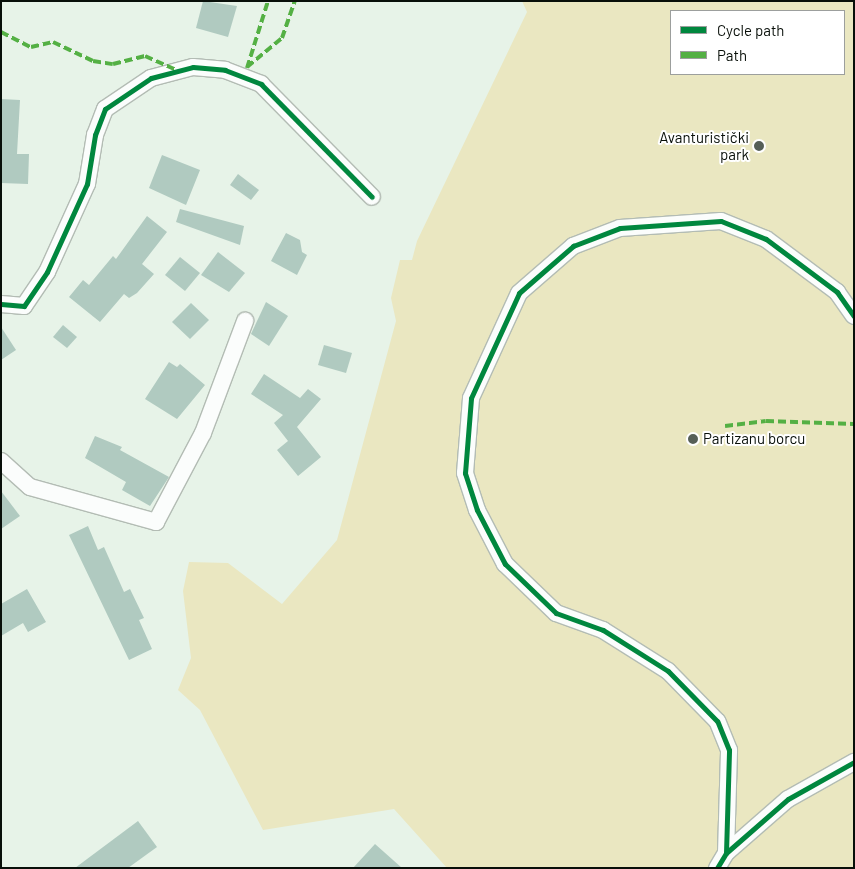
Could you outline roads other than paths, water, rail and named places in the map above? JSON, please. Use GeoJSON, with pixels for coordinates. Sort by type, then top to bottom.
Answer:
{"type":"FeatureCollection","features":[{"type":"Feature","properties":{"kind":"street"},"geometry":{"type":"LineString","coordinates":[[1,304],[24,306],[47,272],[87,184],[95,135],[105,109],[152,78],[193,68],[225,70],[261,84],[372,196]]}},
{"type":"Feature","properties":{"kind":"street"},"geometry":{"type":"LineString","coordinates":[[726,853],[729,750],[717,721],[668,671],[603,630],[556,613],[505,564],[477,510],[465,473],[471,398],[518,292],[572,246],[620,228],[721,221],[766,239],[837,292],[854,316]]}},
{"type":"Feature","properties":{"kind":"street"},"geometry":{"type":"LineString","coordinates":[[1,461],[30,487],[156,522],[203,433],[245,321]]}},
{"type":"Feature","properties":{"kind":"street"},"geometry":{"type":"LineString","coordinates":[[717,868],[726,853],[788,799],[854,762]]}},
{"type":"Feature","properties":{"kind":"place","name":"Avanturistički park"},"geometry":{"type":"Point","coordinates":[759,146]}},
{"type":"Feature","properties":{"kind":"place","name":"Partizanu borcu"},"geometry":{"type":"Point","coordinates":[693,439]}}]}
